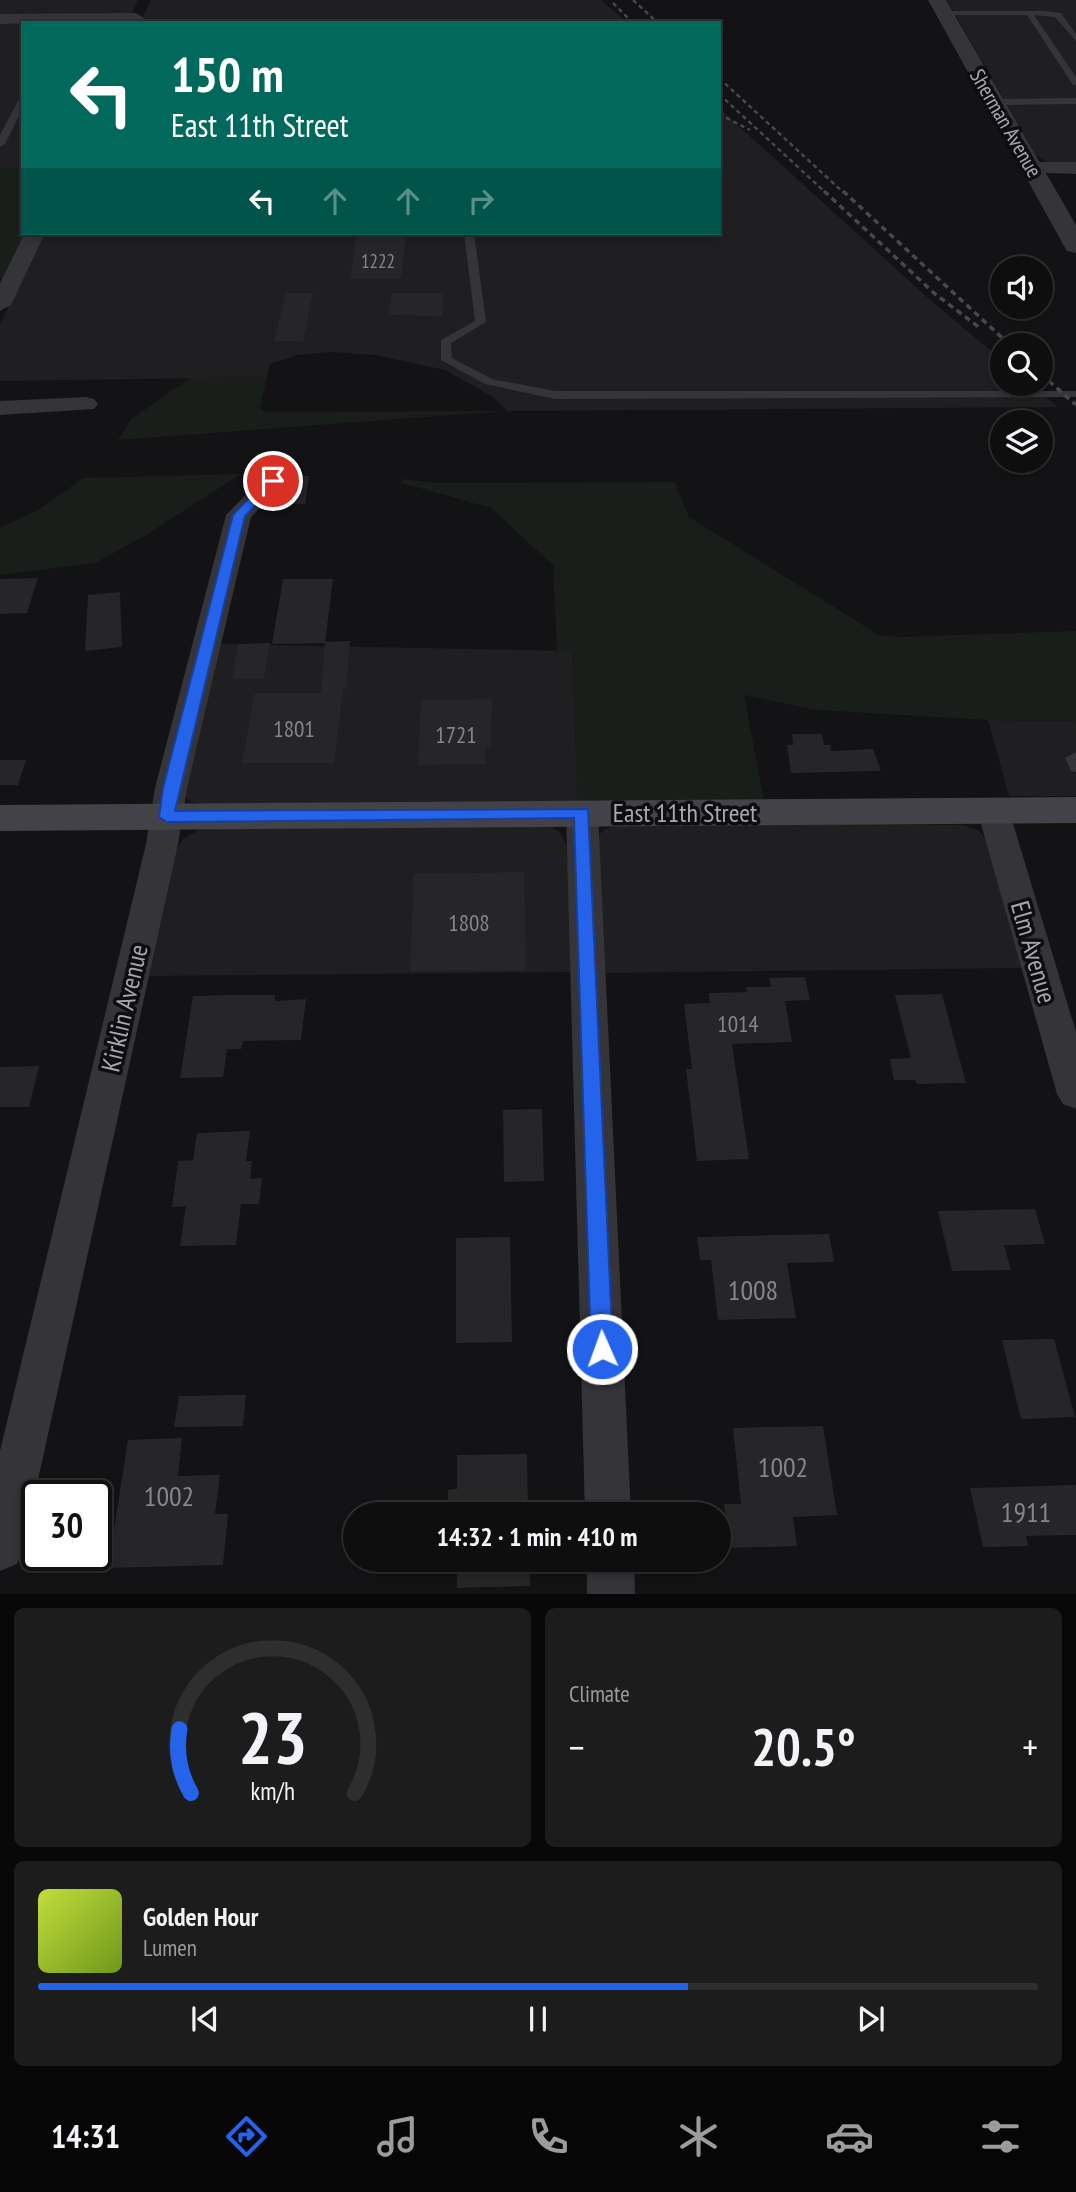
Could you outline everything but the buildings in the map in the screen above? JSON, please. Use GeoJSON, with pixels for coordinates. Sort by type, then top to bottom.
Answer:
{"type":"FeatureCollection","features":[{"type":"Feature","properties":{"kind":"main road","name":"East 11th Street"},"geometry":{"type":"LineString","coordinates":[[0,818],[1076,810]]}},
{"type":"Feature","properties":{"kind":"street"},"geometry":{"type":"LineString","coordinates":[[0,19],[135,21],[145,0]]}},
{"type":"Feature","properties":{"kind":"street","name":"Sherman Avenue"},"geometry":{"type":"LineString","coordinates":[[940,6],[1076,246]]}},
{"type":"Feature","properties":{"kind":"street"},"geometry":{"type":"LineString","coordinates":[[1032,168],[1076,168]]}},
{"type":"Feature","properties":{"kind":"street"},"geometry":{"type":"LineString","coordinates":[[0,305],[34,235]]}},
{"type":"Feature","properties":{"kind":"street"},"geometry":{"type":"LineString","coordinates":[[0,408],[86,404]]}},
{"type":"Feature","properties":{"kind":"street","name":"Kirklin Avenue"},"geometry":{"type":"LineString","coordinates":[[0,1548],[167,817],[171,788],[239,515],[273,481]]}},
{"type":"Feature","properties":{"kind":"street","name":"Elm Avenue"},"geometry":{"type":"LineString","coordinates":[[993,810],[1076,1094]]}},
{"type":"Feature","properties":{"kind":"street"},"geometry":{"type":"LineString","coordinates":[[582,813],[608,1502]]}},
{"type":"Feature","properties":{"kind":"street"},"geometry":{"type":"LineString","coordinates":[[610,1572],[611,1594]]}},
{"type":"Feature","properties":{"kind":"lane"},"geometry":{"type":"LineString","coordinates":[[940,6],[1058,15],[1076,39]]}},
{"type":"Feature","properties":{"kind":"lane"},"geometry":{"type":"LineString","coordinates":[[1029,13],[1076,83]]}},
{"type":"Feature","properties":{"kind":"lane"},"geometry":{"type":"LineString","coordinates":[[994,102],[1076,101]]}},
{"type":"Feature","properties":{"kind":"lane"},"geometry":{"type":"LineString","coordinates":[[0,144],[21,102]]}},
{"type":"Feature","properties":{"kind":"lane"},"geometry":{"type":"LineString","coordinates":[[0,113],[15,113]]}},
{"type":"Feature","properties":{"kind":"lane"},"geometry":{"type":"LineString","coordinates":[[9,125],[21,125]]}},
{"type":"Feature","properties":{"kind":"lane"},"geometry":{"type":"LineString","coordinates":[[469,235],[481,322],[445,342],[447,360],[489,382],[555,395],[1076,394]]}},
{"type":"Feature","properties":{"kind":"lane"},"geometry":{"type":"LineString","coordinates":[[1076,757],[1073,758],[1076,766]]}},
{"type":"Feature","properties":{"kind":"shaded area"},"geometry":{"type":"Polygon","coordinates":[[[0,0],[138,0],[130,16],[0,16],[0,0]]]}},
{"type":"Feature","properties":{"kind":"shaded area"},"geometry":{"type":"Polygon","coordinates":[[[151,0],[601,0],[626,21],[141,21],[151,0]]]}},
{"type":"Feature","properties":{"kind":"shaded area"},"geometry":{"type":"Polygon","coordinates":[[[947,0],[1076,0],[1076,165],[1050,163],[1036,155],[947,0]]]}},
{"type":"Feature","properties":{"kind":"shaded area"},"geometry":{"type":"Polygon","coordinates":[[[0,21],[21,21],[21,168],[0,168],[0,21]]]}},
{"type":"Feature","properties":{"kind":"shaded area"},"geometry":{"type":"Polygon","coordinates":[[[721,110],[928,298],[990,350],[990,396],[1045,396],[1058,407],[507,411],[493,397],[445,370],[376,355],[331,352],[298,355],[270,364],[267,377],[0,381],[0,324],[43,235],[721,235],[721,110]]]}},
{"type":"Feature","properties":{"kind":"shaded area"},"geometry":{"type":"Polygon","coordinates":[[[0,168],[21,168],[21,235],[26,235],[4,278],[0,278],[0,168]]]}},
{"type":"Feature","properties":{"kind":"shaded area"},"geometry":{"type":"Polygon","coordinates":[[[267,377],[260,408],[265,412],[507,411],[118,440],[131,419],[190,378],[267,377]]]}},
{"type":"Feature","properties":{"kind":"shaded area"},"geometry":{"type":"Polygon","coordinates":[[[241,474],[143,537],[95,563],[0,575],[0,528],[40,509],[83,478],[241,474]]]}},
{"type":"Feature","properties":{"kind":"shaded area"},"geometry":{"type":"Polygon","coordinates":[[[401,479],[438,483],[675,482],[689,517],[879,635],[899,637],[1076,631],[1076,721],[988,720],[817,710],[744,695],[764,801],[578,802],[572,651],[557,651],[553,565],[491,508],[401,483],[401,479]]]}},
{"type":"Feature","properties":{"kind":"shaded area"},"geometry":{"type":"Polygon","coordinates":[[[219,644],[572,651],[578,802],[206,805],[191,802],[184,796],[219,644]]]}},
{"type":"Feature","properties":{"kind":"shaded area"},"geometry":{"type":"Polygon","coordinates":[[[988,720],[1076,721],[1076,796],[1009,796],[988,720]]]}},
{"type":"Feature","properties":{"kind":"shaded area"},"geometry":{"type":"Polygon","coordinates":[[[816,823],[963,825],[979,831],[988,841],[1024,968],[602,973],[599,835],[603,831],[612,826],[816,823]]]}},
{"type":"Feature","properties":{"kind":"shaded area"},"geometry":{"type":"Polygon","coordinates":[[[548,826],[560,832],[569,851],[574,972],[147,976],[175,851],[184,838],[201,829],[548,826]]]}},
{"type":"Feature","properties":{"kind":"railway"},"geometry":{"type":"LineString","coordinates":[[633,0],[656,21]]}},
{"type":"Feature","properties":{"kind":"railway"},"geometry":{"type":"LineString","coordinates":[[613,3],[631,21]]}},
{"type":"Feature","properties":{"kind":"railway"},"geometry":{"type":"LineString","coordinates":[[721,80],[844,193]]}},
{"type":"Feature","properties":{"kind":"railway"},"geometry":{"type":"LineString","coordinates":[[721,96],[826,193]]}},
{"type":"Feature","properties":{"kind":"railway"},"geometry":{"type":"LineString","coordinates":[[721,115],[750,130]]}},
{"type":"Feature","properties":{"kind":"railway"},"geometry":{"type":"LineString","coordinates":[[824,191],[934,293],[980,328]]}},
{"type":"Feature","properties":{"kind":"railway"},"geometry":{"type":"LineString","coordinates":[[843,191],[997,333]]}},
{"type":"Feature","properties":{"kind":"railway"},"geometry":{"type":"LineString","coordinates":[[1053,385],[1076,405]]}},
{"type":"Feature","properties":{"kind":"route"},"geometry":{"type":"LineString","coordinates":[[273,481],[239,515],[171,788],[167,817],[582,813],[602,1349]]}}]}
